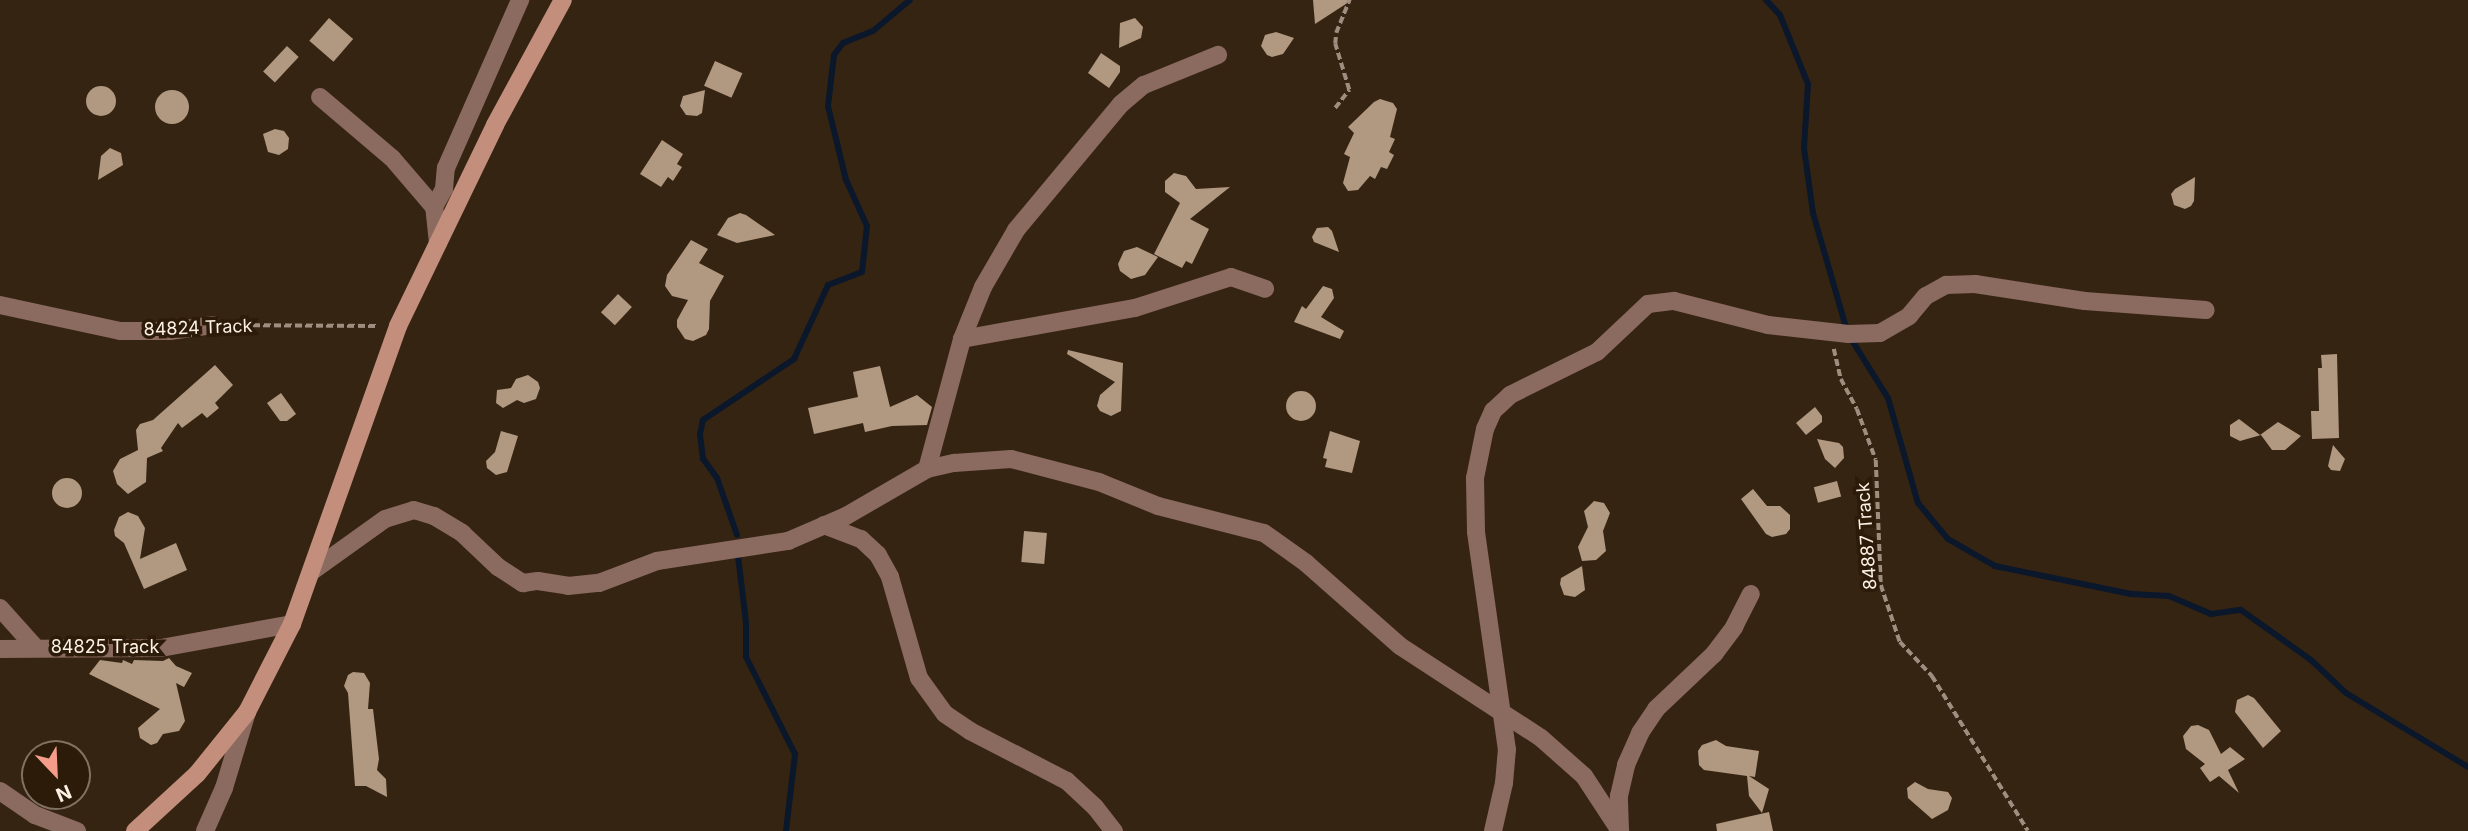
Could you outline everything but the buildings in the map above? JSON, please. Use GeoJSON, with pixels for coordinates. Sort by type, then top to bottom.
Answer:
{"type":"FeatureCollection","features":[{"type":"Feature","properties":{"kind":"street"},"geometry":{"type":"LineString","coordinates":[[434,207],[444,189],[446,168],[454,145],[520,0]]}},
{"type":"Feature","properties":{"kind":"street"},"geometry":{"type":"LineString","coordinates":[[205,831],[224,788],[247,712],[292,624],[398,326],[495,125],[563,0]]}},
{"type":"Feature","properties":{"kind":"street"},"geometry":{"type":"LineString","coordinates":[[927,469],[962,339],[983,287],[1016,230],[1121,104],[1144,85],[1218,55]]}},
{"type":"Feature","properties":{"kind":"street"},"geometry":{"type":"LineString","coordinates":[[320,97],[392,158],[434,207],[438,243]]}},
{"type":"Feature","properties":{"kind":"street"},"geometry":{"type":"LineString","coordinates":[[962,339],[1135,308],[1231,277],[1265,289]]}},
{"type":"Feature","properties":{"kind":"street"},"geometry":{"type":"LineString","coordinates":[[1493,831],[1504,783],[1507,750],[1504,712],[1476,531],[1478,454],[1493,411],[1510,396],[1597,352],[1648,304],[1674,300],[1768,325],[1830,332],[1880,333],[1909,316],[1926,296],[1946,285],[1975,284],[2085,301],[2206,310]]}},
{"type":"Feature","properties":{"kind":"street","name":"84824 Track"},"geometry":{"type":"LineString","coordinates":[[0,304],[120,331],[170,331],[213,325]]}},
{"type":"Feature","properties":{"kind":"street"},"geometry":{"type":"LineString","coordinates":[[311,572],[385,519],[414,510],[434,516],[462,533],[498,567],[523,583],[538,581],[568,586],[598,583],[657,561],[788,541],[824,526],[927,469],[954,463],[1012,459],[1099,482],[1158,506],[1264,533],[1307,563],[1400,646],[1541,738],[1584,776],[1620,831]]}},
{"type":"Feature","properties":{"kind":"street"},"geometry":{"type":"LineString","coordinates":[[824,526],[861,539],[878,555],[890,576],[919,678],[945,714],[970,731],[1067,781],[1095,807],[1114,831]]}},
{"type":"Feature","properties":{"kind":"street"},"geometry":{"type":"LineString","coordinates":[[1620,831],[1619,796],[1626,765],[1640,733],[1656,709],[1714,654],[1751,594]]}},
{"type":"Feature","properties":{"kind":"street"},"geometry":{"type":"LineString","coordinates":[[0,608],[35,647]]}},
{"type":"Feature","properties":{"kind":"street","name":"84825 Track"},"geometry":{"type":"LineString","coordinates":[[0,649],[160,648],[292,624]]}},
{"type":"Feature","properties":{"kind":"street"},"geometry":{"type":"LineString","coordinates":[[135,831],[197,774],[247,712]]}},
{"type":"Feature","properties":{"kind":"street"},"geometry":{"type":"LineString","coordinates":[[0,791],[35,815],[76,831]]}},
{"type":"Feature","properties":{"kind":"path"},"geometry":{"type":"LineString","coordinates":[[1335,108],[1349,90],[1335,44],[1336,33],[1349,0]]}},
{"type":"Feature","properties":{"kind":"path","name":"84824 Track"},"geometry":{"type":"LineString","coordinates":[[213,325],[398,326]]}},
{"type":"Feature","properties":{"kind":"path","name":"84887 Track"},"geometry":{"type":"LineString","coordinates":[[1830,332],[1841,379],[1860,416],[1876,460],[1881,585],[1900,642],[1932,676],[2028,831]]}},
{"type":"Feature","properties":{"kind":"waterway"},"geometry":{"type":"LineString","coordinates":[[737,535],[717,478],[703,459],[700,434],[703,420],[794,359],[828,285],[862,272],[867,226],[846,180],[828,106],[834,55],[843,43],[873,31],[910,0]]}},
{"type":"Feature","properties":{"kind":"waterway"},"geometry":{"type":"LineString","coordinates":[[1766,0],[1780,15],[1808,84],[1804,148],[1813,213],[1848,334],[1888,398],[1918,503],[1948,539],[1995,566],[2131,594],[2169,596],[2211,614],[2241,610],[2311,660],[2346,693],[2468,767]]}},
{"type":"Feature","properties":{"kind":"waterway"},"geometry":{"type":"LineString","coordinates":[[738,556],[746,622],[746,657],[795,754],[786,831]]}}]}
